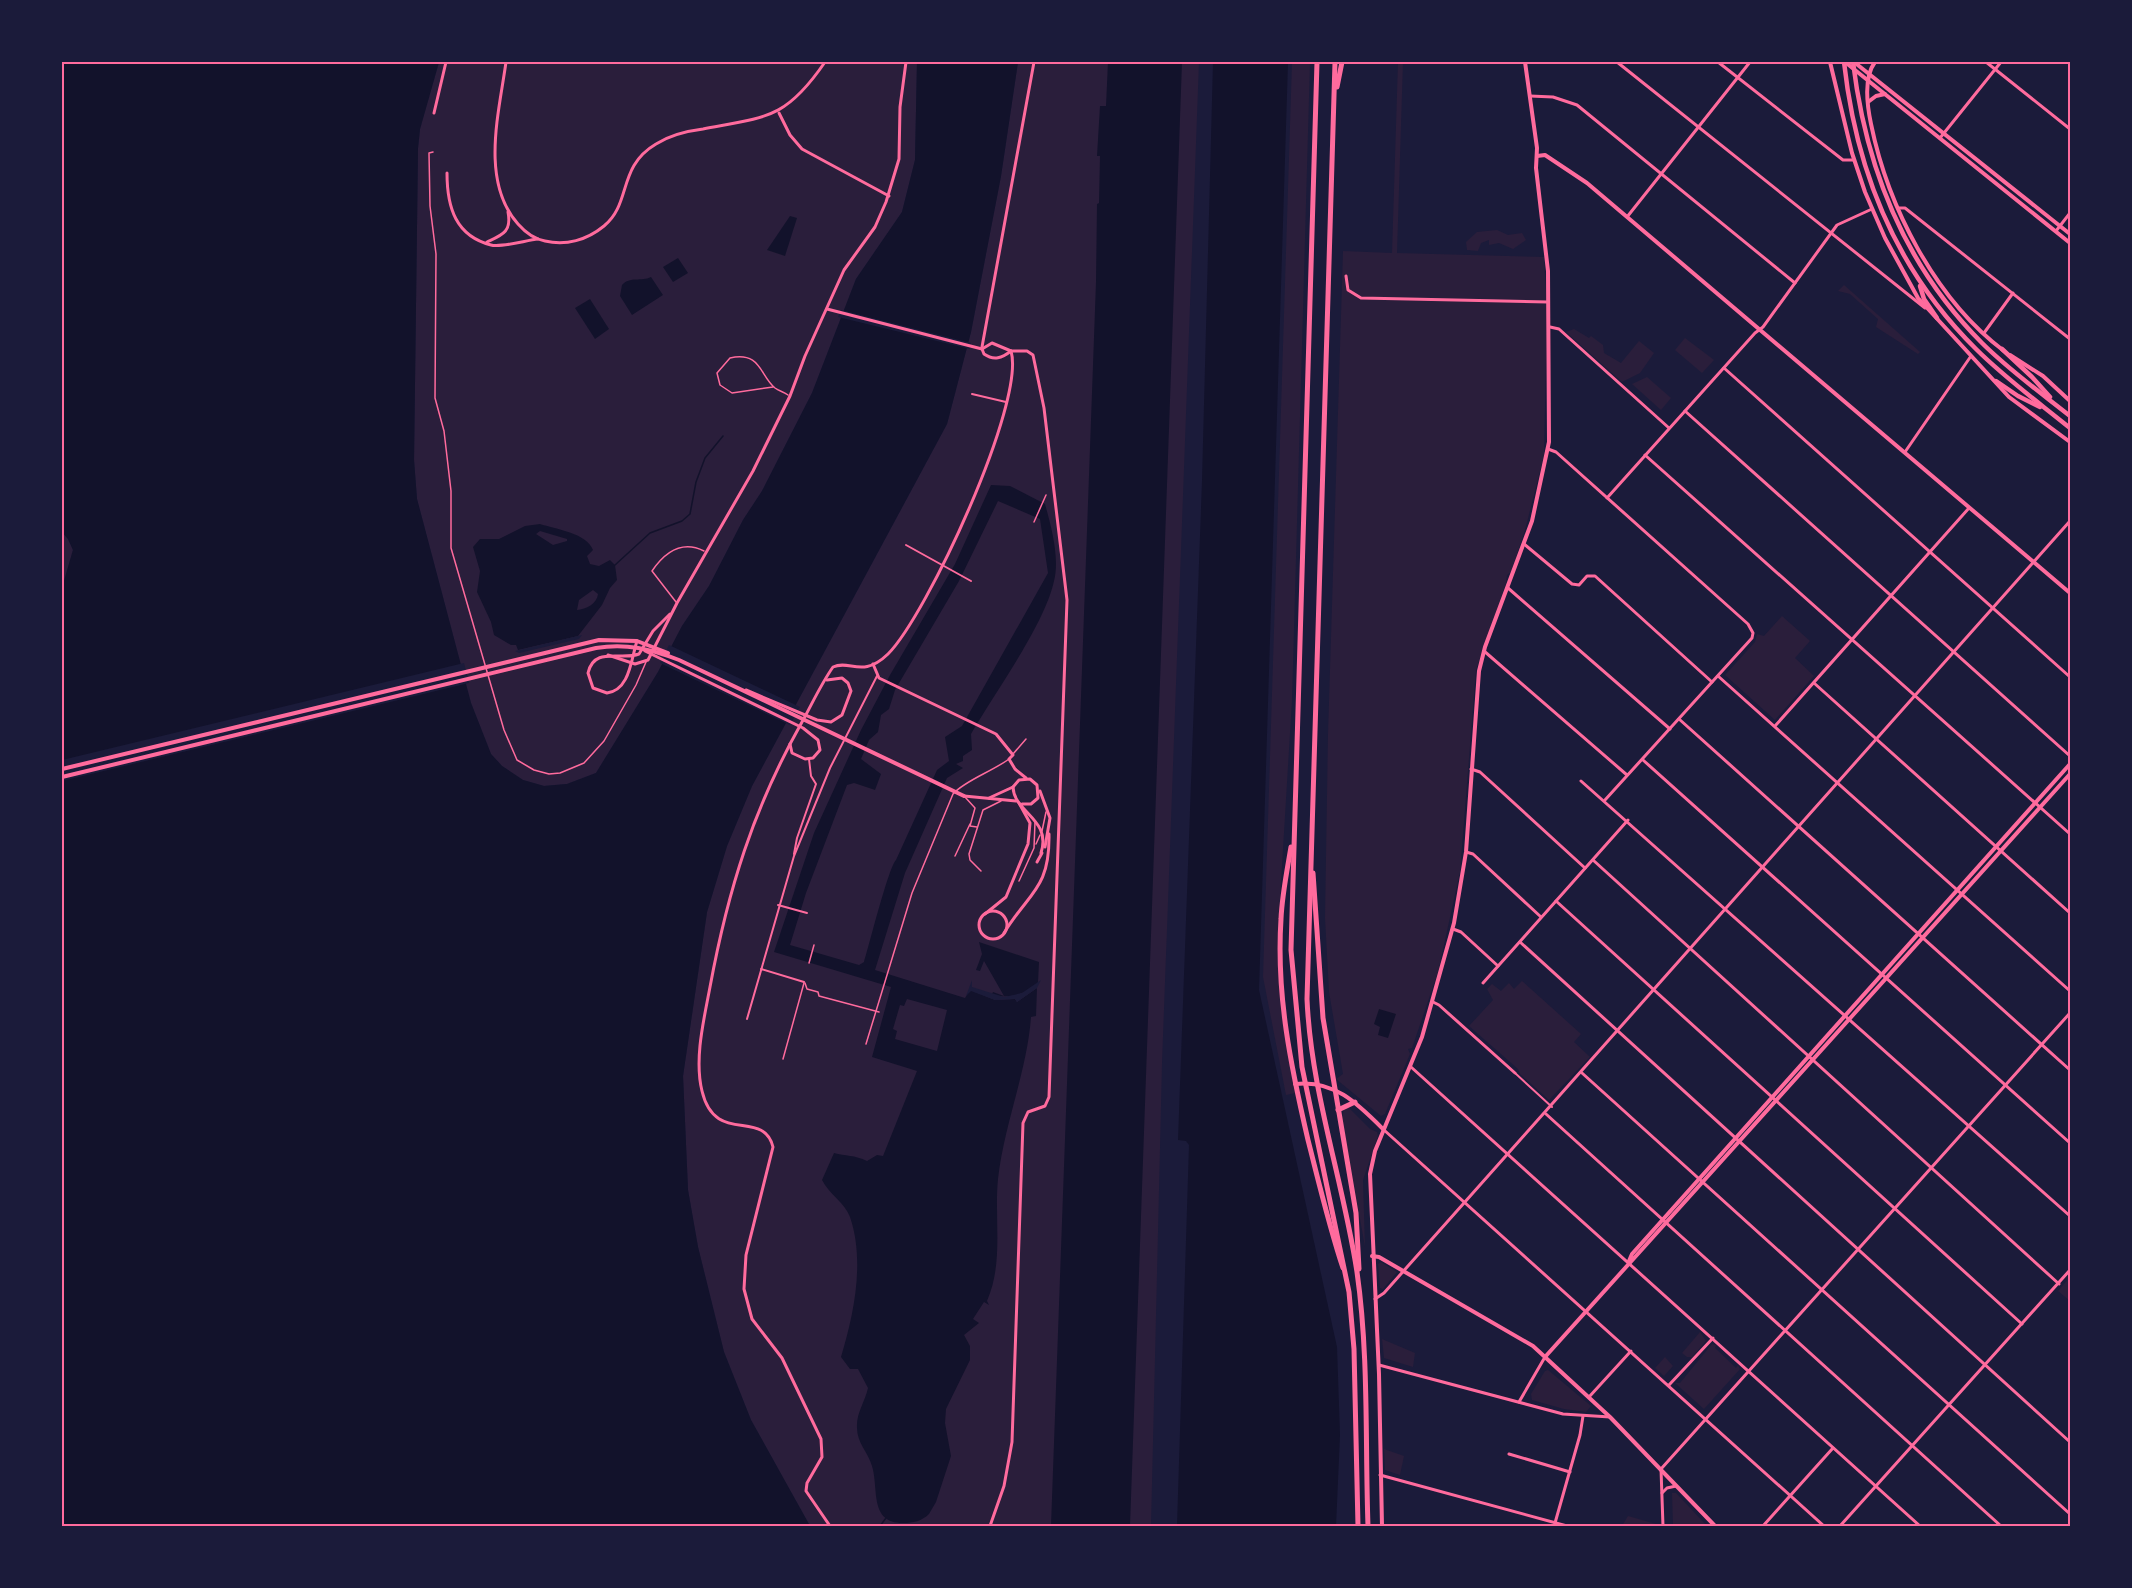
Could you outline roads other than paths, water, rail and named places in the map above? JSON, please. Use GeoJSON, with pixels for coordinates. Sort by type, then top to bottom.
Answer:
{"type":"FeatureCollection","features":[{"type":"Feature","properties":{"kind":"highway"},"geometry":{"type":"LineString","coordinates":[[1317,62],[1291,950],[1297,1030],[1304,1077],[1348,1283],[1354,1349],[1358,1527]]}},
{"type":"Feature","properties":{"kind":"highway"},"geometry":{"type":"LineString","coordinates":[[1335,62],[1307,999],[1318,1094],[1352,1244],[1360,1294]]}},
{"type":"Feature","properties":{"kind":"highway"},"geometry":{"type":"LineString","coordinates":[[1333,106],[1342,62]]}},
{"type":"Feature","properties":{"kind":"highway"},"geometry":{"type":"LineString","coordinates":[[1854,62],[1862,121],[1873,164],[1894,219],[1916,259],[1941,297],[1970,331],[2007,366],[2070,416]]}},
{"type":"Feature","properties":{"kind":"highway"},"geometry":{"type":"LineString","coordinates":[[1845,63],[1854,124],[1868,177],[1892,234],[1919,280],[1944,314],[1974,348],[2070,428]]}},
{"type":"Feature","properties":{"kind":"highway"},"geometry":{"type":"LineString","coordinates":[[1919,280],[1924,299],[1937,318]]}},
{"type":"Feature","properties":{"kind":"highway"},"geometry":{"type":"LineString","coordinates":[[2002,349],[2058,406]]}},
{"type":"Feature","properties":{"kind":"highway"},"geometry":{"type":"LineString","coordinates":[[1996,381],[2018,396],[2049,411]]}},
{"type":"Feature","properties":{"kind":"highway"},"geometry":{"type":"LineString","coordinates":[[1294,819],[1281,916],[1280,960],[1285,1029],[1295,1084],[1328,1224],[1348,1283]]}},
{"type":"Feature","properties":{"kind":"highway"},"geometry":{"type":"LineString","coordinates":[[1310,852],[1318,917],[1323,1018],[1358,1228],[1364,1347],[1368,1527]]}},
{"type":"Feature","properties":{"kind":"highway"},"geometry":{"type":"LineString","coordinates":[[1338,1110],[1355,1102]]}},
{"type":"Feature","properties":{"kind":"street"},"geometry":{"type":"LineString","coordinates":[[434,113],[446,62]]}},
{"type":"Feature","properties":{"kind":"street"},"geometry":{"type":"LineString","coordinates":[[487,242],[498,238],[507,230],[510,221],[499,192],[496,171],[497,132],[506,62]]}},
{"type":"Feature","properties":{"kind":"street"},"geometry":{"type":"LineString","coordinates":[[447,173],[448,204],[455,220],[470,236],[490,245],[539,239],[559,243],[578,241],[603,227],[617,211],[634,163],[655,144],[672,136],[750,121],[778,112],[804,89],[825,62]]}},
{"type":"Feature","properties":{"kind":"street"},"geometry":{"type":"LineString","coordinates":[[608,656],[635,664],[646,662],[671,613],[753,471],[790,396],[844,270],[875,226],[889,196],[899,159],[900,107],[906,62]]}},
{"type":"Feature","properties":{"kind":"street"},"geometry":{"type":"LineString","coordinates":[[1011,351],[1004,356],[994,358],[984,354],[982,348],[1034,62]]}},
{"type":"Feature","properties":{"kind":"street"},"geometry":{"type":"LineString","coordinates":[[1382,1527],[1379,1365],[1372,1256],[1370,1174],[1384,1130],[1411,1067],[1433,1002],[1453,929],[1466,852],[1477,687],[1484,651],[1524,544],[1548,449],[1550,302],[1537,156],[1525,62]]}},
{"type":"Feature","properties":{"kind":"street"},"geometry":{"type":"LineString","coordinates":[[1617,62],[1699,124],[1888,276],[1937,318],[2015,401],[2070,442]]}},
{"type":"Feature","properties":{"kind":"street"},"geometry":{"type":"LineString","coordinates":[[1718,62],[1843,160],[1854,160]]}},
{"type":"Feature","properties":{"kind":"street"},"geometry":{"type":"LineString","coordinates":[[1627,217],[1750,62]]}},
{"type":"Feature","properties":{"kind":"street"},"geometry":{"type":"LineString","coordinates":[[1830,62],[1854,160],[1872,210],[1896,259],[1925,308]]}},
{"type":"Feature","properties":{"kind":"street"},"geometry":{"type":"LineString","coordinates":[[1854,62],[2070,234]]}},
{"type":"Feature","properties":{"kind":"street"},"geometry":{"type":"LineString","coordinates":[[1861,74],[1861,67],[1865,62]]}},
{"type":"Feature","properties":{"kind":"street"},"geometry":{"type":"LineString","coordinates":[[1875,62],[1869,73],[1867,102],[1877,149],[1898,208],[1931,269],[1984,333],[2002,349],[2043,376],[2070,401]]}},
{"type":"Feature","properties":{"kind":"street"},"geometry":{"type":"LineString","coordinates":[[1986,62],[2070,129]]}},
{"type":"Feature","properties":{"kind":"street"},"geometry":{"type":"LineString","coordinates":[[1940,138],[2001,62]]}},
{"type":"Feature","properties":{"kind":"street"},"geometry":{"type":"LineString","coordinates":[[1845,63],[2070,243]]}},
{"type":"Feature","properties":{"kind":"street"},"geometry":{"type":"LineString","coordinates":[[1867,102],[1874,97],[1886,94]]}},
{"type":"Feature","properties":{"kind":"street"},"geometry":{"type":"LineString","coordinates":[[1530,96],[1553,97],[1577,105],[1796,283]]}},
{"type":"Feature","properties":{"kind":"street"},"geometry":{"type":"LineString","coordinates":[[778,112],[790,135],[802,148],[889,196]]}},
{"type":"Feature","properties":{"kind":"street"},"geometry":{"type":"LineString","coordinates":[[1537,156],[1545,155],[1581,178],[1758,330],[2036,561],[2070,593]]}},
{"type":"Feature","properties":{"kind":"street"},"geometry":{"type":"LineString","coordinates":[[1898,208],[1905,208],[2070,339]]}},
{"type":"Feature","properties":{"kind":"street"},"geometry":{"type":"LineString","coordinates":[[1607,498],[1758,330],[1841,222],[1872,210]]}},
{"type":"Feature","properties":{"kind":"street"},"geometry":{"type":"LineString","coordinates":[[507,211],[522,227],[539,239]]}},
{"type":"Feature","properties":{"kind":"street"},"geometry":{"type":"LineString","coordinates":[[2056,231],[2070,213]]}},
{"type":"Feature","properties":{"kind":"street"},"geometry":{"type":"LineString","coordinates":[[1346,276],[1348,290],[1361,298],[1550,302]]}},
{"type":"Feature","properties":{"kind":"street"},"geometry":{"type":"LineString","coordinates":[[1984,333],[2013,293]]}},
{"type":"Feature","properties":{"kind":"street"},"geometry":{"type":"LineString","coordinates":[[826,309],[976,347],[982,348],[992,343],[1011,351],[1032,353],[1041,386],[1054,486],[1067,620],[1049,1097],[1045,1106],[1028,1112],[1023,1123],[1012,1442],[1004,1486],[990,1527]]}},
{"type":"Feature","properties":{"kind":"street"},"geometry":{"type":"LineString","coordinates":[[1550,327],[1559,329],[1669,428]]}},
{"type":"Feature","properties":{"kind":"street"},"geometry":{"type":"LineString","coordinates":[[830,1527],[806,1491],[807,1483],[822,1457],[821,1439],[782,1358],[752,1319],[744,1289],[746,1255],[771,1161],[772,1141],[759,1128],[732,1126],[720,1120],[705,1100],[700,1079],[706,1007],[725,909],[752,824],[790,742],[836,665],[859,669],[873,664],[897,642],[943,566],[980,482],[1006,402],[1012,372],[1011,351]]}},
{"type":"Feature","properties":{"kind":"street"},"geometry":{"type":"LineString","coordinates":[[1905,452],[1971,356]]}},
{"type":"Feature","properties":{"kind":"street"},"geometry":{"type":"LineString","coordinates":[[1724,368],[2070,677]]}},
{"type":"Feature","properties":{"kind":"street"},"geometry":{"type":"LineString","coordinates":[[972,394],[1006,402]]}},
{"type":"Feature","properties":{"kind":"street"},"geometry":{"type":"LineString","coordinates":[[1685,411],[2070,756]]}},
{"type":"Feature","properties":{"kind":"street"},"geometry":{"type":"LineString","coordinates":[[1548,449],[1556,452],[1748,624],[1753,633],[1752,638],[1605,800]]}},
{"type":"Feature","properties":{"kind":"street"},"geometry":{"type":"LineString","coordinates":[[1645,455],[2070,834]]}},
{"type":"Feature","properties":{"kind":"street"},"geometry":{"type":"LineString","coordinates":[[1775,726],[1971,506]]}},
{"type":"Feature","properties":{"kind":"street"},"geometry":{"type":"LineString","coordinates":[[1375,1299],[1404,1271],[1552,1107],[2070,521]]}},
{"type":"Feature","properties":{"kind":"street"},"geometry":{"type":"LineString","coordinates":[[1524,544],[1572,584],[1579,585],[1587,576],[1595,576],[1712,682]]}},
{"type":"Feature","properties":{"kind":"street"},"geometry":{"type":"LineString","coordinates":[[906,545],[971,581]]}},
{"type":"Feature","properties":{"kind":"street"},"geometry":{"type":"LineString","coordinates":[[1508,588],[1670,729]]}},
{"type":"Feature","properties":{"kind":"street"},"geometry":{"type":"LineString","coordinates":[[637,640],[635,647],[625,680],[620,689],[611,693],[599,692],[591,685],[588,673],[591,665],[596,660],[608,656],[635,656],[642,652],[653,631],[671,613]]}},
{"type":"Feature","properties":{"kind":"street"},"geometry":{"type":"LineString","coordinates":[[62,769],[612,638],[637,640],[658,647],[679,660],[964,796],[1019,803],[1035,801],[1038,789]]}},
{"type":"Feature","properties":{"kind":"street"},"geometry":{"type":"LineString","coordinates":[[62,777],[584,650],[620,645],[679,660]]}},
{"type":"Feature","properties":{"kind":"street"},"geometry":{"type":"LineString","coordinates":[[635,647],[803,728],[818,740],[818,753],[809,759]]}},
{"type":"Feature","properties":{"kind":"street"},"geometry":{"type":"LineString","coordinates":[[1484,651],[1627,775]]}},
{"type":"Feature","properties":{"kind":"street"},"geometry":{"type":"LineString","coordinates":[[873,664],[878,677],[1000,737],[1011,757],[1016,783]]}},
{"type":"Feature","properties":{"kind":"street"},"geometry":{"type":"LineString","coordinates":[[1718,676],[2070,992]]}},
{"type":"Feature","properties":{"kind":"street"},"geometry":{"type":"LineString","coordinates":[[737,688],[758,694],[825,723],[837,720],[851,694],[848,683],[839,677],[825,680]]}},
{"type":"Feature","properties":{"kind":"street"},"geometry":{"type":"LineString","coordinates":[[806,821],[842,744],[878,677]]}},
{"type":"Feature","properties":{"kind":"street"},"geometry":{"type":"LineString","coordinates":[[1814,683],[2070,913]]}},
{"type":"Feature","properties":{"kind":"street"},"geometry":{"type":"LineString","coordinates":[[1679,719],[2070,1070]]}},
{"type":"Feature","properties":{"kind":"street"},"geometry":{"type":"LineString","coordinates":[[790,742],[792,753],[809,759]]}},
{"type":"Feature","properties":{"kind":"street"},"geometry":{"type":"LineString","coordinates":[[747,1018],[816,784],[811,776],[809,759]]}},
{"type":"Feature","properties":{"kind":"street"},"geometry":{"type":"LineString","coordinates":[[1643,760],[2070,1143]]}},
{"type":"Feature","properties":{"kind":"street"},"geometry":{"type":"LineString","coordinates":[[1519,1402],[1545,1357],[1629,1262],[1632,1254],[2070,764]]}},
{"type":"Feature","properties":{"kind":"street"},"geometry":{"type":"LineString","coordinates":[[1013,787],[1030,823],[1028,844],[1006,897],[985,914],[979,925],[984,935],[994,939],[1004,933],[1035,893],[1045,875],[1049,857],[1050,818],[1046,802],[1034,781],[1015,769]]}},
{"type":"Feature","properties":{"kind":"street"},"geometry":{"type":"LineString","coordinates":[[1471,769],[1480,772],[1585,868]]}},
{"type":"Feature","properties":{"kind":"street"},"geometry":{"type":"LineString","coordinates":[[1629,1262],[1637,1258],[1668,1224],[2070,774]]}},
{"type":"Feature","properties":{"kind":"street"},"geometry":{"type":"LineString","coordinates":[[988,799],[1026,778]]}},
{"type":"Feature","properties":{"kind":"street"},"geometry":{"type":"LineString","coordinates":[[1581,781],[1628,820],[2070,1216]]}},
{"type":"Feature","properties":{"kind":"street"},"geometry":{"type":"LineString","coordinates":[[1019,803],[1031,814],[1042,832],[1044,842],[1038,862]]}},
{"type":"Feature","properties":{"kind":"street"},"geometry":{"type":"LineString","coordinates":[[1483,984],[1628,820]]}},
{"type":"Feature","properties":{"kind":"street"},"geometry":{"type":"LineString","coordinates":[[1041,853],[1049,834]]}},
{"type":"Feature","properties":{"kind":"street"},"geometry":{"type":"LineString","coordinates":[[1466,852],[1473,854],[1542,917]]}},
{"type":"Feature","properties":{"kind":"street"},"geometry":{"type":"LineString","coordinates":[[1593,860],[2059,1284]]}},
{"type":"Feature","properties":{"kind":"street"},"geometry":{"type":"LineString","coordinates":[[1556,901],[2022,1324]]}},
{"type":"Feature","properties":{"kind":"street"},"geometry":{"type":"LineString","coordinates":[[780,905],[807,913]]}},
{"type":"Feature","properties":{"kind":"street"},"geometry":{"type":"LineString","coordinates":[[985,914],[993,912],[1002,915],[1006,922],[1004,933]]}},
{"type":"Feature","properties":{"kind":"street"},"geometry":{"type":"LineString","coordinates":[[1453,929],[1461,932],[1498,966]]}},
{"type":"Feature","properties":{"kind":"street"},"geometry":{"type":"LineString","coordinates":[[1520,942],[2070,1442]]}},
{"type":"Feature","properties":{"kind":"street"},"geometry":{"type":"LineString","coordinates":[[762,970],[804,982]]}},
{"type":"Feature","properties":{"kind":"street"},"geometry":{"type":"LineString","coordinates":[[1433,1002],[1552,1107]]}},
{"type":"Feature","properties":{"kind":"street"},"geometry":{"type":"LineString","coordinates":[[1663,1527],[1661,1469],[2070,1012]]}},
{"type":"Feature","properties":{"kind":"street"},"geometry":{"type":"LineString","coordinates":[[1411,1067],[1920,1527]]}},
{"type":"Feature","properties":{"kind":"street"},"geometry":{"type":"LineString","coordinates":[[1582,1072],[2070,1515]]}},
{"type":"Feature","properties":{"kind":"street"},"geometry":{"type":"LineString","coordinates":[[1295,1084],[1314,1083],[1335,1089],[1355,1102],[1824,1527]]}},
{"type":"Feature","properties":{"kind":"street"},"geometry":{"type":"LineString","coordinates":[[1546,1113],[2001,1527]]}},
{"type":"Feature","properties":{"kind":"street"},"geometry":{"type":"LineString","coordinates":[[1372,1256],[1379,1257],[1523,1338],[1610,1417],[1715,1527]]}},
{"type":"Feature","properties":{"kind":"street"},"geometry":{"type":"LineString","coordinates":[[1840,1527],[2070,1270]]}},
{"type":"Feature","properties":{"kind":"street"},"geometry":{"type":"LineString","coordinates":[[1669,1386],[1713,1338]]}},
{"type":"Feature","properties":{"kind":"street"},"geometry":{"type":"LineString","coordinates":[[1589,1397],[1631,1351]]}},
{"type":"Feature","properties":{"kind":"street"},"geometry":{"type":"LineString","coordinates":[[1379,1365],[1519,1402],[1583,1416],[1610,1417]]}},
{"type":"Feature","properties":{"kind":"street"},"geometry":{"type":"LineString","coordinates":[[1555,1523],[1583,1416]]}},
{"type":"Feature","properties":{"kind":"street"},"geometry":{"type":"LineString","coordinates":[[1763,1527],[1833,1448]]}},
{"type":"Feature","properties":{"kind":"street"},"geometry":{"type":"LineString","coordinates":[[1509,1454],[1570,1472]]}},
{"type":"Feature","properties":{"kind":"street"},"geometry":{"type":"LineString","coordinates":[[1380,1475],[1567,1527]]}},
{"type":"Feature","properties":{"kind":"street"},"geometry":{"type":"LineString","coordinates":[[1662,1493],[1670,1487],[1677,1486]]}},
{"type":"Feature","properties":{"kind":"lane"},"geometry":{"type":"LineString","coordinates":[[433,152],[429,153],[430,206],[435,254],[435,398],[444,431],[451,491],[451,548],[512,751],[522,764],[549,774],[560,773],[584,763],[604,741],[636,685],[646,662]]}},
{"type":"Feature","properties":{"kind":"lane"},"geometry":{"type":"LineString","coordinates":[[773,387],[732,393],[720,385],[717,373],[730,358],[744,358],[759,366],[773,387],[790,396]]}},
{"type":"Feature","properties":{"kind":"lane"},"geometry":{"type":"LineString","coordinates":[[1034,522],[1046,495]]}},
{"type":"Feature","properties":{"kind":"lane"},"geometry":{"type":"LineString","coordinates":[[677,603],[652,570],[664,556],[680,547],[694,546],[707,551]]}},
{"type":"Feature","properties":{"kind":"lane"},"geometry":{"type":"LineString","coordinates":[[866,1044],[889,962],[912,893],[953,794],[962,786],[981,777],[1011,757],[1026,739]]}},
{"type":"Feature","properties":{"kind":"lane"},"geometry":{"type":"LineString","coordinates":[[956,856],[976,811],[964,796]]}},
{"type":"Feature","properties":{"kind":"lane"},"geometry":{"type":"LineString","coordinates":[[981,871],[969,857],[979,825],[986,806],[1004,800]]}},
{"type":"Feature","properties":{"kind":"lane"},"geometry":{"type":"LineString","coordinates":[[1019,881],[1042,832],[1046,802]]}},
{"type":"Feature","properties":{"kind":"lane"},"geometry":{"type":"LineString","coordinates":[[1031,814],[1036,829],[1034,848]]}},
{"type":"Feature","properties":{"kind":"lane"},"geometry":{"type":"LineString","coordinates":[[970,823],[974,828],[979,825]]}},
{"type":"Feature","properties":{"kind":"lane"},"geometry":{"type":"LineString","coordinates":[[809,963],[814,945]]}},
{"type":"Feature","properties":{"kind":"lane"},"geometry":{"type":"LineString","coordinates":[[804,982],[807,989],[818,992],[819,996],[879,1012]]}},
{"type":"Feature","properties":{"kind":"lane"},"geometry":{"type":"LineString","coordinates":[[783,1059],[804,982]]}},
{"type":"Feature","properties":{"kind":"waterway"},"geometry":{"type":"LineString","coordinates":[[615,565],[650,533],[682,521],[690,514],[696,482],[705,458],[723,436]]}},
{"type":"Feature","properties":{"kind":"waterway"},"geometry":{"type":"LineString","coordinates":[[880,1526],[886,1518]]}}]}
